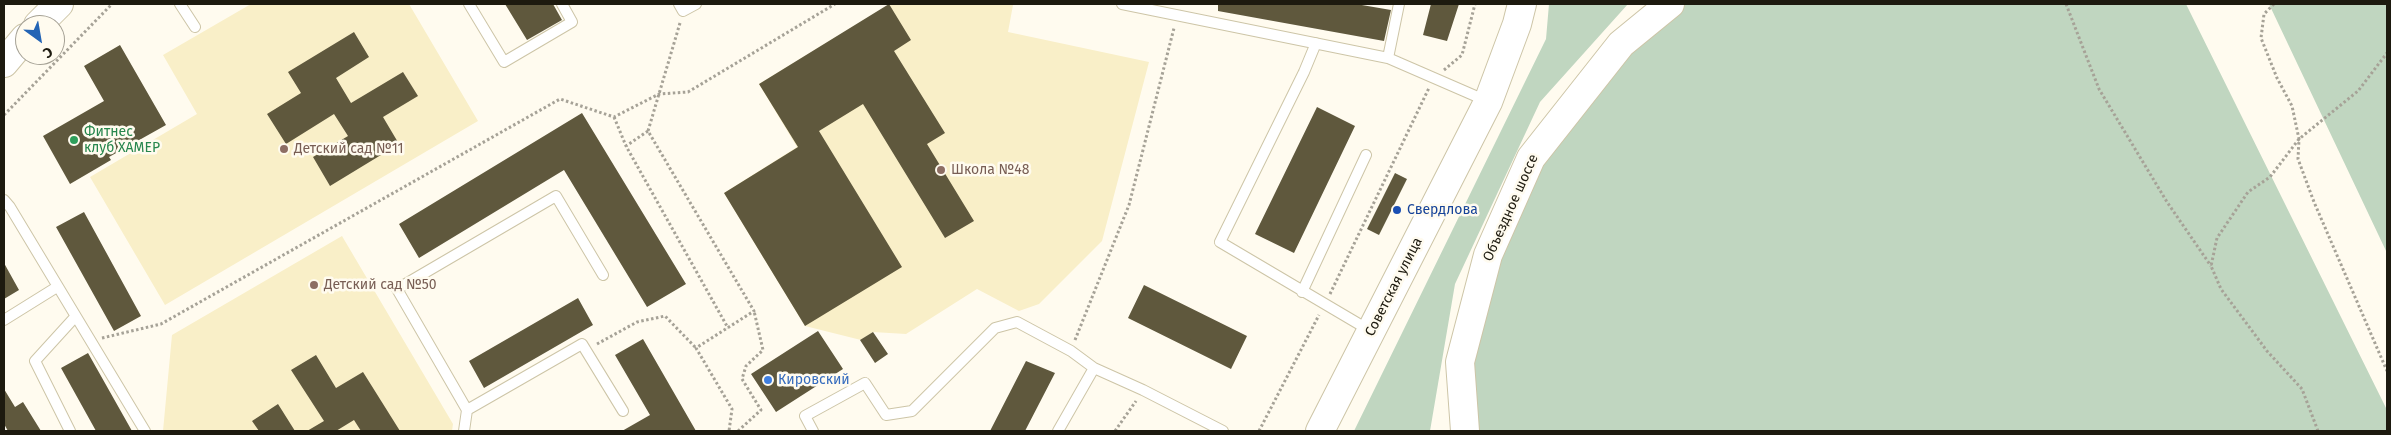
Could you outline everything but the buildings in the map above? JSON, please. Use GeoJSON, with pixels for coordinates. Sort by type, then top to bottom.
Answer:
{"type":"FeatureCollection","features":[{"type":"Feature","properties":{"kind":"street"},"geometry":{"type":"LineString","coordinates":[[48,15],[59,4]]}},
{"type":"Feature","properties":{"kind":"street","name":"Советская улица"},"geometry":{"type":"LineString","coordinates":[[1320,431],[1488,102],[1517,24],[1522,4]]}},
{"type":"Feature","properties":{"kind":"street","name":"Объездное шоссе"},"geometry":{"type":"LineString","coordinates":[[1465,431],[1460,362],[1488,256],[1531,158],[1621,44],[1670,4]]}},
{"type":"Feature","properties":{"kind":"street"},"geometry":{"type":"LineString","coordinates":[[4,63],[15,50]]}},
{"type":"Feature","properties":{"kind":"lane"},"geometry":{"type":"LineString","coordinates":[[180,4],[195,27]]}},
{"type":"Feature","properties":{"kind":"lane"},"geometry":{"type":"LineString","coordinates":[[469,4],[504,62],[572,22],[562,4]]}},
{"type":"Feature","properties":{"kind":"lane"},"geometry":{"type":"LineString","coordinates":[[681,8],[696,4]]}},
{"type":"Feature","properties":{"kind":"lane"},"geometry":{"type":"LineString","coordinates":[[1122,4],[1388,58],[1488,102]]}},
{"type":"Feature","properties":{"kind":"lane"},"geometry":{"type":"LineString","coordinates":[[1388,58],[1399,4]]}},
{"type":"Feature","properties":{"kind":"lane"},"geometry":{"type":"LineString","coordinates":[[1316,43],[1304,72],[1220,242],[1372,332]]}},
{"type":"Feature","properties":{"kind":"lane"},"geometry":{"type":"LineString","coordinates":[[1302,292],[1366,155]]}},
{"type":"Feature","properties":{"kind":"lane"},"geometry":{"type":"LineString","coordinates":[[464,431],[468,410],[397,289],[556,196],[603,275]]}},
{"type":"Feature","properties":{"kind":"lane"},"geometry":{"type":"LineString","coordinates":[[4,200],[145,431]]}},
{"type":"Feature","properties":{"kind":"lane"},"geometry":{"type":"LineString","coordinates":[[4,320],[57,286]]}},
{"type":"Feature","properties":{"kind":"lane"},"geometry":{"type":"LineString","coordinates":[[70,431],[35,361],[75,317]]}},
{"type":"Feature","properties":{"kind":"lane"},"geometry":{"type":"LineString","coordinates":[[813,431],[804,416],[865,383],[886,415],[912,411],[995,328],[1017,322],[1071,351],[1094,368],[1143,390],[1223,431]]}},
{"type":"Feature","properties":{"kind":"lane"},"geometry":{"type":"LineString","coordinates":[[468,410],[582,344],[623,411]]}},
{"type":"Feature","properties":{"kind":"lane"},"geometry":{"type":"LineString","coordinates":[[1058,431],[1094,368]]}},
{"type":"Feature","properties":{"kind":"path"},"geometry":{"type":"LineString","coordinates":[[4,115],[112,4]]}},
{"type":"Feature","properties":{"kind":"path"},"geometry":{"type":"LineString","coordinates":[[90,341],[161,324],[560,99],[614,117],[659,94],[688,92],[835,4]]}},
{"type":"Feature","properties":{"kind":"path"},"geometry":{"type":"LineString","coordinates":[[1259,431],[1324,305],[1434,78],[1462,55],[1476,4]]}},
{"type":"Feature","properties":{"kind":"path"},"geometry":{"type":"LineString","coordinates":[[2066,4],[2099,89],[2167,202],[2211,266],[2221,289],[2267,351],[2302,389],[2318,431]]}},
{"type":"Feature","properties":{"kind":"path"},"geometry":{"type":"LineString","coordinates":[[2274,4],[2264,14],[2261,38],[2277,78],[2292,106],[2299,139],[2298,159],[2303,176],[2387,371]]}},
{"type":"Feature","properties":{"kind":"path"},"geometry":{"type":"LineString","coordinates":[[626,146],[648,131],[681,8]]}},
{"type":"Feature","properties":{"kind":"path"},"geometry":{"type":"LineString","coordinates":[[1071,351],[1130,205],[1177,15]]}},
{"type":"Feature","properties":{"kind":"path"},"geometry":{"type":"LineString","coordinates":[[2211,266],[2218,238],[2248,192],[2270,177],[2299,139],[2358,90],[2387,53]]}},
{"type":"Feature","properties":{"kind":"path"},"geometry":{"type":"LineString","coordinates":[[614,117],[626,146],[728,328]]}},
{"type":"Feature","properties":{"kind":"path"},"geometry":{"type":"LineString","coordinates":[[648,131],[754,311],[763,350],[746,366],[742,379],[761,410],[738,431]]}},
{"type":"Feature","properties":{"kind":"path"},"geometry":{"type":"LineString","coordinates":[[696,348],[754,311]]}},
{"type":"Feature","properties":{"kind":"path"},"geometry":{"type":"LineString","coordinates":[[586,350],[637,322],[665,316],[696,348],[732,408],[729,431]]}},
{"type":"Feature","properties":{"kind":"path"},"geometry":{"type":"LineString","coordinates":[[1115,431],[1143,390]]}},
{"type":"Feature","properties":{"kind":"shaded area","name":"Детский сад №11"},"geometry":{"type":"Polygon","coordinates":[[[251,4],[409,4],[478,121],[165,305],[90,177],[197,114],[163,55],[251,4]]]}},
{"type":"Feature","properties":{"kind":"shaded area","name":"Школа №48"},"geometry":{"type":"Polygon","coordinates":[[[890,4],[1013,5],[1008,32],[1149,62],[1102,241],[1039,304],[1019,311],[977,289],[906,334],[873,332],[861,340],[805,326],[724,193],[797,147],[759,84],[890,4]]]}},
{"type":"Feature","properties":{"kind":"shaded area","name":"Детский сад №50"},"geometry":{"type":"Polygon","coordinates":[[[342,236],[453,424],[452,431],[163,431],[172,335],[342,236]]]}},
{"type":"Feature","properties":{"kind":"green space"},"geometry":{"type":"Polygon","coordinates":[[[1549,4],[1628,4],[1540,102],[1455,284],[1430,431],[1354,431],[1546,39],[1549,4]]]}},
{"type":"Feature","properties":{"kind":"green space"},"geometry":{"type":"Polygon","coordinates":[[[1678,4],[2186,4],[2387,410],[2387,431],[1472,431],[1466,362],[1531,168],[1622,50],[1678,4]]]}},
{"type":"Feature","properties":{"kind":"green space"},"geometry":{"type":"Polygon","coordinates":[[[2269,4],[2387,4],[2387,253],[2269,4]]]}},
{"type":"Feature","properties":{"kind":"place","name":"Фитнес клуб ХАМЕР"},"geometry":{"type":"Point","coordinates":[74,140]}},
{"type":"Feature","properties":{"kind":"place","name":"Детский сад №11"},"geometry":{"type":"Point","coordinates":[284,149]}},
{"type":"Feature","properties":{"kind":"place","name":"Школа №48"},"geometry":{"type":"Point","coordinates":[941,170]}},
{"type":"Feature","properties":{"kind":"place","name":"Свердлова"},"geometry":{"type":"Point","coordinates":[1397,210]}},
{"type":"Feature","properties":{"kind":"place","name":"Детский сад №50"},"geometry":{"type":"Point","coordinates":[314,285]}},
{"type":"Feature","properties":{"kind":"place","name":"Кировский"},"geometry":{"type":"Point","coordinates":[768,380]}}]}
